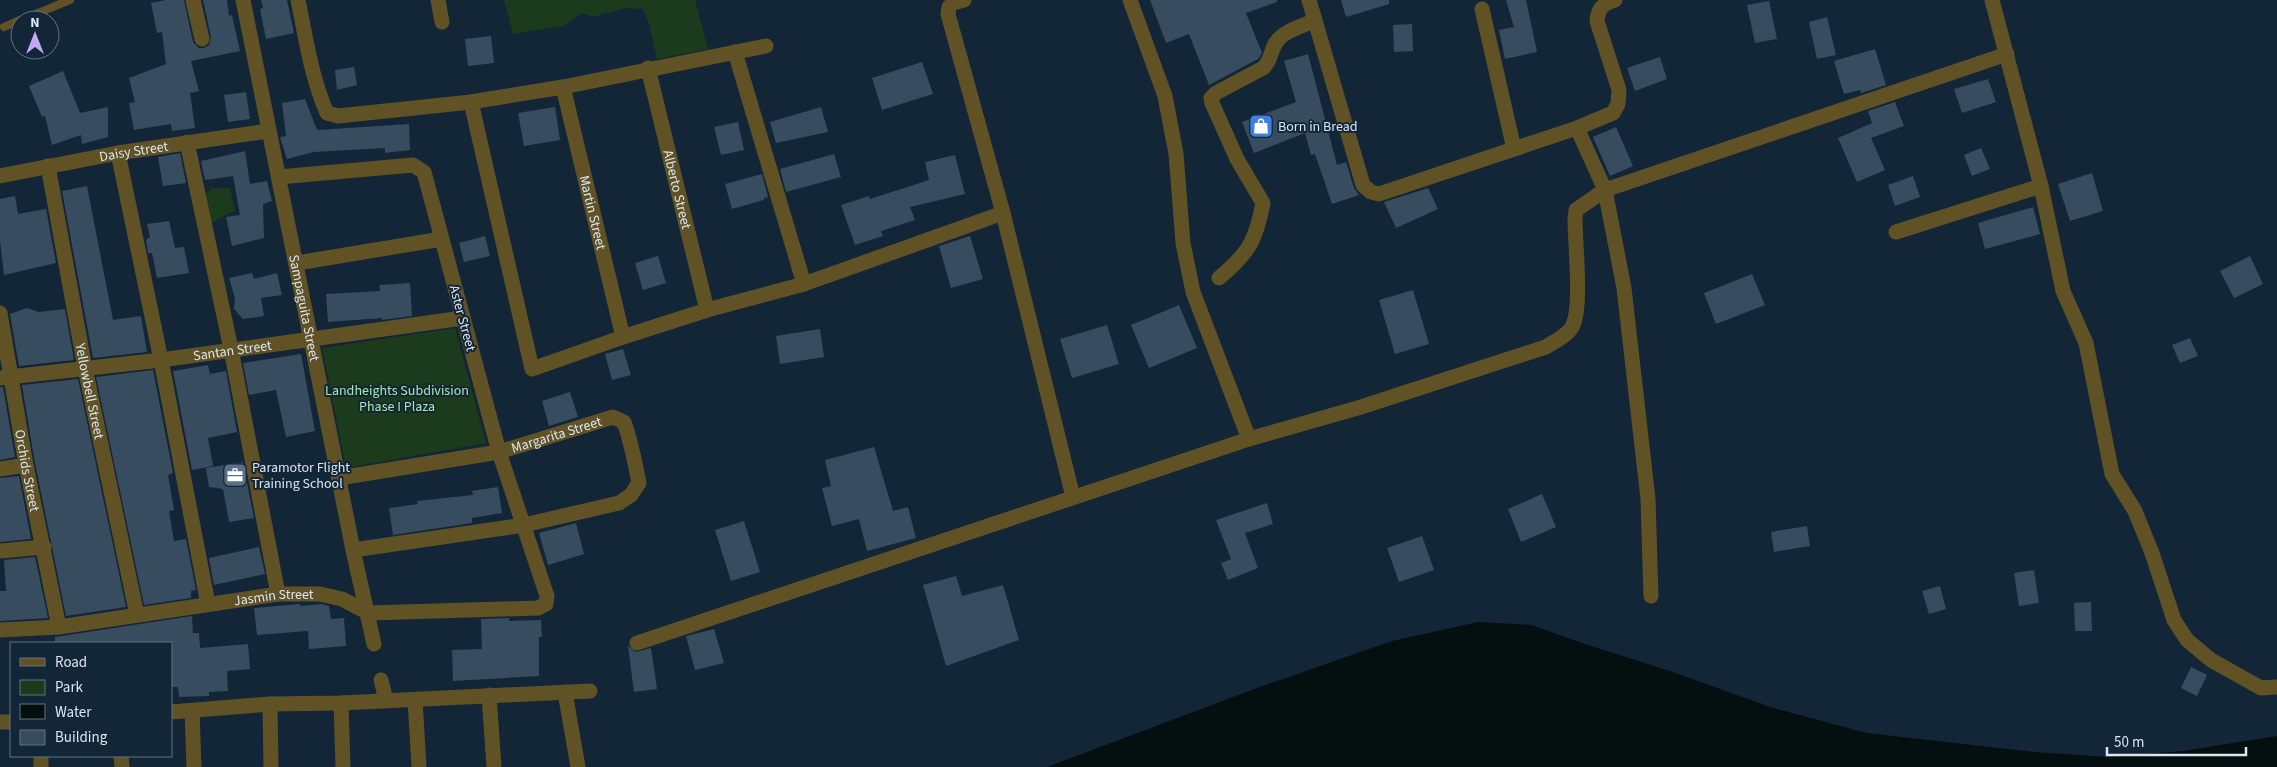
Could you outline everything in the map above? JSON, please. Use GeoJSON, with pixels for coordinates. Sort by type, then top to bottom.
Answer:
{"type":"FeatureCollection","features":[{"type":"Feature","properties":{"kind":"street"},"geometry":{"type":"LineString","coordinates":[[193,0],[202,39]]}},
{"type":"Feature","properties":{"kind":"street","name":"Sampaguita Street"},"geometry":{"type":"LineString","coordinates":[[243,0],[268,131],[297,262],[353,550],[369,613],[374,644]]}},
{"type":"Feature","properties":{"kind":"street"},"geometry":{"type":"LineString","coordinates":[[298,0],[314,77],[327,113],[338,116],[471,102],[563,87],[648,68],[766,46]]}},
{"type":"Feature","properties":{"kind":"street"},"geometry":{"type":"LineString","coordinates":[[438,0],[442,22]]}},
{"type":"Feature","properties":{"kind":"street"},"geometry":{"type":"LineString","coordinates":[[964,0],[953,3],[949,7],[948,14],[1003,213],[1073,497]]}},
{"type":"Feature","properties":{"kind":"street"},"geometry":{"type":"LineString","coordinates":[[1130,0],[1166,96],[1176,154],[1183,244],[1194,292],[1249,439]]}},
{"type":"Feature","properties":{"kind":"street"},"geometry":{"type":"LineString","coordinates":[[1309,0],[1363,185],[1371,192],[1380,194],[1577,128],[1613,113],[1618,104],[1619,90],[1597,21],[1598,10],[1604,4],[1615,0]]}},
{"type":"Feature","properties":{"kind":"street"},"geometry":{"type":"LineString","coordinates":[[1992,0],[2041,186],[2063,290],[2086,343],[2112,474],[2135,511],[2152,553],[2174,620],[2187,640],[2211,660],[2261,688],[2277,687]]}},
{"type":"Feature","properties":{"kind":"street"},"geometry":{"type":"LineString","coordinates":[[1482,9],[1514,149]]}},
{"type":"Feature","properties":{"kind":"street"},"geometry":{"type":"LineString","coordinates":[[1219,278],[1239,261],[1257,232],[1263,203],[1237,159],[1211,98],[1216,93],[1269,64],[1275,44],[1287,32],[1315,20]]}},
{"type":"Feature","properties":{"kind":"street"},"geometry":{"type":"LineString","coordinates":[[734,52],[804,284]]}},
{"type":"Feature","properties":{"kind":"street"},"geometry":{"type":"LineString","coordinates":[[637,643],[1249,439],[1361,407],[1546,347],[1564,336],[1573,326],[1577,307],[1574,219],[1576,210],[1605,190],[2007,54]]}},
{"type":"Feature","properties":{"kind":"street","name":"Alberto Street"},"geometry":{"type":"LineString","coordinates":[[648,68],[707,310]]}},
{"type":"Feature","properties":{"kind":"street","name":"Martin Street"},"geometry":{"type":"LineString","coordinates":[[563,87],[623,337]]}},
{"type":"Feature","properties":{"kind":"street"},"geometry":{"type":"LineString","coordinates":[[471,102],[532,370],[623,337],[707,310],[804,284],[1003,213]]}},
{"type":"Feature","properties":{"kind":"street"},"geometry":{"type":"LineString","coordinates":[[1577,128],[1605,190],[1624,288],[1648,499],[1652,596]]}},
{"type":"Feature","properties":{"kind":"street","name":"Daisy Street"},"geometry":{"type":"LineString","coordinates":[[0,176],[118,152],[268,131]]}},
{"type":"Feature","properties":{"kind":"street"},"geometry":{"type":"LineString","coordinates":[[187,142],[231,349],[278,594]]}},
{"type":"Feature","properties":{"kind":"street"},"geometry":{"type":"LineString","coordinates":[[118,152],[161,360],[208,604]]}},
{"type":"Feature","properties":{"kind":"street","name":"Yellowbell Street"},"geometry":{"type":"LineString","coordinates":[[48,166],[85,368],[137,615]]}},
{"type":"Feature","properties":{"kind":"street","name":"Aster Street"},"geometry":{"type":"LineString","coordinates":[[279,177],[413,166],[424,172],[499,452],[547,596],[546,604]]}},
{"type":"Feature","properties":{"kind":"street"},"geometry":{"type":"LineString","coordinates":[[1896,232],[2041,186]]}},
{"type":"Feature","properties":{"kind":"street"},"geometry":{"type":"LineString","coordinates":[[297,262],[442,239]]}},
{"type":"Feature","properties":{"kind":"street","name":"Orchids Street"},"geometry":{"type":"LineString","coordinates":[[0,313],[6,377],[44,547],[59,627]]}},
{"type":"Feature","properties":{"kind":"street","name":"Santan Street"},"geometry":{"type":"LineString","coordinates":[[6,377],[161,360],[463,318]]}},
{"type":"Feature","properties":{"kind":"street","name":"Margarita Street"},"geometry":{"type":"LineString","coordinates":[[339,478],[499,452],[613,417],[624,422],[629,435],[639,482],[631,495],[619,503],[524,525],[353,550]]}},
{"type":"Feature","properties":{"kind":"street"},"geometry":{"type":"LineString","coordinates":[[0,469],[26,465]]}},
{"type":"Feature","properties":{"kind":"street"},"geometry":{"type":"LineString","coordinates":[[0,551],[44,547]]}},
{"type":"Feature","properties":{"kind":"street","name":"Jasmin Street"},"geometry":{"type":"LineString","coordinates":[[0,630],[59,627],[278,594],[320,594],[342,599],[369,613],[538,608],[546,604]]}},
{"type":"Feature","properties":{"kind":"street"},"geometry":{"type":"LineString","coordinates":[[381,680],[386,700]]}},
{"type":"Feature","properties":{"kind":"street"},"geometry":{"type":"LineString","coordinates":[[172,712],[270,704],[341,704],[386,700],[590,691]]}},
{"type":"Feature","properties":{"kind":"street"},"geometry":{"type":"LineString","coordinates":[[565,692],[578,767]]}},
{"type":"Feature","properties":{"kind":"street"},"geometry":{"type":"LineString","coordinates":[[489,696],[494,767]]}},
{"type":"Feature","properties":{"kind":"street"},"geometry":{"type":"LineString","coordinates":[[416,700],[419,767]]}},
{"type":"Feature","properties":{"kind":"street"},"geometry":{"type":"LineString","coordinates":[[270,704],[271,767]]}},
{"type":"Feature","properties":{"kind":"street"},"geometry":{"type":"LineString","coordinates":[[341,704],[344,767]]}},
{"type":"Feature","properties":{"kind":"street"},"geometry":{"type":"LineString","coordinates":[[192,711],[194,767]]}},
{"type":"Feature","properties":{"kind":"lane"},"geometry":{"type":"LineString","coordinates":[[45,10],[70,0]]}},
{"type":"Feature","properties":{"kind":"lane"},"geometry":{"type":"LineString","coordinates":[[4,27],[10,24]]}},
{"type":"Feature","properties":{"kind":"green space"},"geometry":{"type":"Polygon","coordinates":[[[504,0],[695,0],[708,49],[657,59],[649,24],[643,9],[625,8],[593,17],[583,13],[563,26],[513,34],[504,0]]]}},
{"type":"Feature","properties":{"kind":"green space"},"geometry":{"type":"Polygon","coordinates":[[[212,188],[230,188],[235,211],[211,223],[205,195],[212,188]]]}},
{"type":"Feature","properties":{"kind":"green space","name":"Landheights Subdivision Phase I Plaza"},"geometry":{"type":"Polygon","coordinates":[[[455,328],[486,443],[346,468],[322,348],[455,328]]]}},
{"type":"Feature","properties":{"kind":"water"},"geometry":{"type":"Polygon","coordinates":[[[1478,622],[1531,625],[1673,672],[1770,707],[1867,733],[2034,752],[2109,757],[2183,751],[2277,736],[2277,767],[1047,767],[1257,688],[1392,641],[1478,622]]]}},
{"type":"Feature","properties":{"kind":"building"},"geometry":{"type":"Polygon","coordinates":[[[166,0],[184,0],[193,42],[199,48],[204,48],[209,45],[211,37],[203,0],[227,0],[229,16],[232,15],[240,51],[191,61],[199,91],[190,93],[195,128],[172,131],[171,124],[134,130],[129,103],[135,102],[129,78],[166,64],[162,32],[157,33],[151,3],[166,0]]]}},
{"type":"Feature","properties":{"kind":"building"},"geometry":{"type":"Polygon","coordinates":[[[261,0],[287,0],[294,33],[266,39],[260,9],[263,8],[261,0]]]}},
{"type":"Feature","properties":{"kind":"building"},"geometry":{"type":"Polygon","coordinates":[[[1150,0],[1277,0],[1277,2],[1246,13],[1262,53],[1258,59],[1209,85],[1189,34],[1166,43],[1150,0]]]}},
{"type":"Feature","properties":{"kind":"building"},"geometry":{"type":"Polygon","coordinates":[[[1341,0],[1389,0],[1389,4],[1346,17],[1341,0]]]}},
{"type":"Feature","properties":{"kind":"building"},"geometry":{"type":"Polygon","coordinates":[[[1506,0],[1526,0],[1537,52],[1505,59],[1499,30],[1514,27],[1506,0]]]}},
{"type":"Feature","properties":{"kind":"building"},"geometry":{"type":"Polygon","coordinates":[[[1769,1],[1777,39],[1755,43],[1747,5],[1769,1]]]}},
{"type":"Feature","properties":{"kind":"building"},"geometry":{"type":"Polygon","coordinates":[[[1827,17],[1836,55],[1817,59],[1809,22],[1827,17]]]}},
{"type":"Feature","properties":{"kind":"building"},"geometry":{"type":"Polygon","coordinates":[[[1412,24],[1413,51],[1394,52],[1393,25],[1412,24]]]}},
{"type":"Feature","properties":{"kind":"building"},"geometry":{"type":"Polygon","coordinates":[[[491,36],[494,63],[468,66],[465,39],[491,36]]]}},
{"type":"Feature","properties":{"kind":"building"},"geometry":{"type":"Polygon","coordinates":[[[1875,49],[1886,85],[1861,93],[1860,90],[1844,94],[1834,61],[1875,49]]]}},
{"type":"Feature","properties":{"kind":"building"},"geometry":{"type":"Polygon","coordinates":[[[1308,54],[1337,165],[1346,162],[1354,188],[1359,195],[1332,204],[1315,154],[1311,155],[1305,133],[1254,153],[1242,122],[1296,102],[1284,61],[1308,54]]]}},
{"type":"Feature","properties":{"kind":"building"},"geometry":{"type":"Polygon","coordinates":[[[1660,57],[1667,79],[1635,91],[1627,68],[1660,57]]]}},
{"type":"Feature","properties":{"kind":"building"},"geometry":{"type":"Polygon","coordinates":[[[922,62],[933,94],[882,110],[872,78],[922,62]]]}},
{"type":"Feature","properties":{"kind":"building"},"geometry":{"type":"Polygon","coordinates":[[[354,67],[357,85],[337,90],[335,70],[354,67]]]}},
{"type":"Feature","properties":{"kind":"building"},"geometry":{"type":"Polygon","coordinates":[[[63,71],[80,113],[108,107],[108,137],[82,144],[81,135],[52,145],[45,116],[42,117],[29,86],[63,71]]]}},
{"type":"Feature","properties":{"kind":"building"},"geometry":{"type":"Polygon","coordinates":[[[1988,79],[1996,102],[1962,113],[1954,89],[1988,79]]]}},
{"type":"Feature","properties":{"kind":"building"},"geometry":{"type":"Polygon","coordinates":[[[246,92],[250,119],[228,122],[224,95],[246,92]]]}},
{"type":"Feature","properties":{"kind":"building"},"geometry":{"type":"Polygon","coordinates":[[[305,99],[317,130],[409,124],[410,150],[385,153],[385,148],[314,152],[287,159],[280,137],[286,136],[282,103],[305,99]]]}},
{"type":"Feature","properties":{"kind":"building"},"geometry":{"type":"Polygon","coordinates":[[[1895,102],[1904,126],[1871,138],[1885,170],[1857,182],[1838,138],[1872,123],[1868,111],[1895,102]]]}},
{"type":"Feature","properties":{"kind":"building"},"geometry":{"type":"Polygon","coordinates":[[[555,107],[560,140],[524,146],[518,113],[555,107]]]}},
{"type":"Feature","properties":{"kind":"building"},"geometry":{"type":"Polygon","coordinates":[[[821,107],[828,132],[776,143],[770,122],[821,107]]]}},
{"type":"Feature","properties":{"kind":"building"},"geometry":{"type":"Polygon","coordinates":[[[738,122],[744,150],[721,155],[714,127],[738,122]]]}},
{"type":"Feature","properties":{"kind":"building"},"geometry":{"type":"Polygon","coordinates":[[[1616,127],[1633,166],[1610,176],[1593,137],[1616,127]]]}},
{"type":"Feature","properties":{"kind":"building"},"geometry":{"type":"Polygon","coordinates":[[[1981,148],[1990,169],[1972,176],[1964,155],[1981,148]]]}},
{"type":"Feature","properties":{"kind":"building"},"geometry":{"type":"Polygon","coordinates":[[[245,151],[250,184],[267,181],[272,201],[263,204],[264,238],[232,246],[226,217],[240,215],[233,176],[205,180],[201,161],[245,151]]]}},
{"type":"Feature","properties":{"kind":"building"},"geometry":{"type":"Polygon","coordinates":[[[180,153],[186,183],[163,186],[158,157],[180,153]]]}},
{"type":"Feature","properties":{"kind":"building"},"geometry":{"type":"Polygon","coordinates":[[[834,154],[841,177],[786,192],[780,169],[834,154]]]}},
{"type":"Feature","properties":{"kind":"building"},"geometry":{"type":"Polygon","coordinates":[[[955,155],[965,194],[910,207],[915,220],[881,231],[883,236],[855,245],[841,205],[869,196],[870,199],[929,180],[925,162],[955,155]]]}},
{"type":"Feature","properties":{"kind":"building"},"geometry":{"type":"Polygon","coordinates":[[[2092,173],[2103,211],[2070,221],[2058,184],[2092,173]]]}},
{"type":"Feature","properties":{"kind":"building"},"geometry":{"type":"Polygon","coordinates":[[[762,174],[768,197],[764,198],[764,200],[732,209],[725,184],[762,174]]]}},
{"type":"Feature","properties":{"kind":"building"},"geometry":{"type":"Polygon","coordinates":[[[1913,176],[1920,197],[1895,206],[1888,185],[1913,176]]]}},
{"type":"Feature","properties":{"kind":"building"},"geometry":{"type":"Polygon","coordinates":[[[87,186],[113,320],[141,316],[147,352],[93,358],[62,191],[87,186]]]}},
{"type":"Feature","properties":{"kind":"building"},"geometry":{"type":"Polygon","coordinates":[[[1428,188],[1438,209],[1396,228],[1384,202],[1428,188]]]}},
{"type":"Feature","properties":{"kind":"building"},"geometry":{"type":"Polygon","coordinates":[[[15,196],[18,214],[46,209],[56,263],[4,275],[0,241],[0,199],[15,196]]]}},
{"type":"Feature","properties":{"kind":"building"},"geometry":{"type":"Polygon","coordinates":[[[2033,207],[2040,234],[1985,249],[1978,223],[2033,207]]]}},
{"type":"Feature","properties":{"kind":"building"},"geometry":{"type":"Polygon","coordinates":[[[169,221],[175,248],[184,247],[189,273],[157,278],[152,253],[148,253],[146,240],[150,237],[147,224],[169,221]]]}},
{"type":"Feature","properties":{"kind":"building"},"geometry":{"type":"Polygon","coordinates":[[[485,236],[490,256],[464,262],[459,243],[485,236]]]}},
{"type":"Feature","properties":{"kind":"building"},"geometry":{"type":"Polygon","coordinates":[[[970,236],[983,279],[951,288],[939,246],[970,236]]]}},
{"type":"Feature","properties":{"kind":"building"},"geometry":{"type":"Polygon","coordinates":[[[658,256],[666,283],[643,290],[635,263],[658,256]]]}},
{"type":"Feature","properties":{"kind":"building"},"geometry":{"type":"Polygon","coordinates":[[[2250,256],[2263,284],[2234,298],[2220,271],[2250,256]]]}},
{"type":"Feature","properties":{"kind":"building"},"geometry":{"type":"Polygon","coordinates":[[[252,273],[254,279],[277,273],[282,295],[261,298],[264,316],[243,319],[234,309],[235,298],[229,278],[252,273]]]}},
{"type":"Feature","properties":{"kind":"building"},"geometry":{"type":"Polygon","coordinates":[[[1752,274],[1765,305],[1716,324],[1704,293],[1752,274]]]}},
{"type":"Feature","properties":{"kind":"building"},"geometry":{"type":"Polygon","coordinates":[[[410,283],[412,316],[382,320],[382,318],[328,322],[326,294],[380,291],[379,285],[410,283]]]}},
{"type":"Feature","properties":{"kind":"building"},"geometry":{"type":"Polygon","coordinates":[[[1413,290],[1429,344],[1395,354],[1379,300],[1413,290]]]}},
{"type":"Feature","properties":{"kind":"building"},"geometry":{"type":"Polygon","coordinates":[[[1179,305],[1197,348],[1149,368],[1131,325],[1179,305]]]}},
{"type":"Feature","properties":{"kind":"building"},"geometry":{"type":"Polygon","coordinates":[[[27,308],[39,312],[65,309],[74,360],[19,366],[10,314],[27,308]]]}},
{"type":"Feature","properties":{"kind":"building"},"geometry":{"type":"Polygon","coordinates":[[[1107,325],[1119,364],[1072,378],[1060,339],[1107,325]]]}},
{"type":"Feature","properties":{"kind":"building"},"geometry":{"type":"Polygon","coordinates":[[[820,329],[824,357],[780,364],[776,336],[820,329]]]}},
{"type":"Feature","properties":{"kind":"building"},"geometry":{"type":"Polygon","coordinates":[[[2190,338],[2198,356],[2180,363],[2172,345],[2190,338]]]}},
{"type":"Feature","properties":{"kind":"building"},"geometry":{"type":"Polygon","coordinates":[[[623,349],[631,375],[612,380],[605,354],[623,349]]]}},
{"type":"Feature","properties":{"kind":"building"},"geometry":{"type":"Polygon","coordinates":[[[301,354],[315,431],[286,437],[276,390],[249,395],[243,363],[301,354]]]}},
{"type":"Feature","properties":{"kind":"building"},"geometry":{"type":"Polygon","coordinates":[[[208,365],[210,374],[226,371],[237,432],[208,438],[213,466],[192,470],[173,371],[208,365]]]}},
{"type":"Feature","properties":{"kind":"building"},"geometry":{"type":"Polygon","coordinates":[[[153,370],[173,473],[168,475],[174,510],[169,511],[174,541],[186,539],[196,590],[191,591],[191,598],[144,605],[96,377],[153,370]]]}},
{"type":"Feature","properties":{"kind":"building"},"geometry":{"type":"Polygon","coordinates":[[[78,379],[126,607],[66,616],[35,463],[22,385],[78,379]]]}},
{"type":"Feature","properties":{"kind":"building"},"geometry":{"type":"Polygon","coordinates":[[[0,387],[3,387],[15,457],[0,460],[0,387]]]}},
{"type":"Feature","properties":{"kind":"building"},"geometry":{"type":"Polygon","coordinates":[[[570,392],[578,417],[549,426],[542,401],[570,392]]]}},
{"type":"Feature","properties":{"kind":"building"},"geometry":{"type":"Polygon","coordinates":[[[874,447],[893,511],[908,507],[916,538],[867,551],[859,519],[832,526],[822,488],[831,486],[825,460],[874,447]]]}},
{"type":"Feature","properties":{"kind":"building"},"geometry":{"type":"Polygon","coordinates":[[[243,462],[254,518],[229,522],[223,489],[209,487],[206,468],[243,462]]]}},
{"type":"Feature","properties":{"kind":"building"},"geometry":{"type":"Polygon","coordinates":[[[19,476],[31,539],[0,542],[0,478],[19,476]]]}},
{"type":"Feature","properties":{"kind":"building"},"geometry":{"type":"Polygon","coordinates":[[[498,487],[502,513],[472,518],[472,523],[393,535],[389,508],[418,504],[417,501],[473,495],[472,491],[498,487]]]}},
{"type":"Feature","properties":{"kind":"building"},"geometry":{"type":"Polygon","coordinates":[[[1542,494],[1556,527],[1521,542],[1508,509],[1542,494]]]}},
{"type":"Feature","properties":{"kind":"building"},"geometry":{"type":"Polygon","coordinates":[[[1267,503],[1273,524],[1245,533],[1258,568],[1228,580],[1221,563],[1231,559],[1216,520],[1267,503]]]}},
{"type":"Feature","properties":{"kind":"building"},"geometry":{"type":"Polygon","coordinates":[[[744,521],[760,572],[731,581],[715,530],[744,521]]]}},
{"type":"Feature","properties":{"kind":"building"},"geometry":{"type":"Polygon","coordinates":[[[576,523],[584,554],[548,565],[539,533],[576,523]]]}},
{"type":"Feature","properties":{"kind":"building"},"geometry":{"type":"Polygon","coordinates":[[[1807,526],[1810,546],[1774,552],[1771,532],[1807,526]]]}},
{"type":"Feature","properties":{"kind":"building"},"geometry":{"type":"Polygon","coordinates":[[[1422,536],[1434,570],[1399,582],[1387,548],[1422,536]]]}},
{"type":"Feature","properties":{"kind":"building"},"geometry":{"type":"Polygon","coordinates":[[[259,547],[265,574],[214,585],[209,558],[259,547]]]}},
{"type":"Feature","properties":{"kind":"building"},"geometry":{"type":"Polygon","coordinates":[[[35,557],[48,618],[0,621],[0,591],[6,591],[4,560],[35,557]]]}},
{"type":"Feature","properties":{"kind":"building"},"geometry":{"type":"Polygon","coordinates":[[[2034,570],[2039,603],[2019,606],[2014,573],[2034,570]]]}},
{"type":"Feature","properties":{"kind":"building"},"geometry":{"type":"Polygon","coordinates":[[[956,576],[962,596],[1003,585],[1019,640],[946,666],[923,585],[956,576]]]}},
{"type":"Feature","properties":{"kind":"building"},"geometry":{"type":"Polygon","coordinates":[[[1940,586],[1946,609],[1929,614],[1922,591],[1940,586]]]}},
{"type":"Feature","properties":{"kind":"building"},"geometry":{"type":"Polygon","coordinates":[[[2091,602],[2092,631],[2075,631],[2074,603],[2091,602]]]}},
{"type":"Feature","properties":{"kind":"building"},"geometry":{"type":"Polygon","coordinates":[[[300,604],[300,606],[322,604],[329,606],[331,619],[344,618],[346,646],[309,649],[308,631],[257,635],[254,608],[300,604]]]}},
{"type":"Feature","properties":{"kind":"building"},"geometry":{"type":"Polygon","coordinates":[[[192,616],[193,633],[199,633],[200,648],[248,644],[250,669],[227,671],[228,691],[209,692],[209,696],[179,697],[178,687],[172,687],[172,642],[55,642],[55,637],[192,616]]]}},
{"type":"Feature","properties":{"kind":"building"},"geometry":{"type":"Polygon","coordinates":[[[509,618],[509,621],[541,620],[542,637],[539,637],[539,676],[453,681],[452,650],[482,649],[481,619],[509,618]]]}},
{"type":"Feature","properties":{"kind":"building"},"geometry":{"type":"Polygon","coordinates":[[[714,629],[724,663],[695,670],[686,636],[714,629]]]}},
{"type":"Feature","properties":{"kind":"building"},"geometry":{"type":"Polygon","coordinates":[[[628,646],[636,652],[651,648],[657,689],[634,692],[628,646]]]}},
{"type":"Feature","properties":{"kind":"building"},"geometry":{"type":"Polygon","coordinates":[[[2191,667],[2207,675],[2197,696],[2181,688],[2191,667]]]}},
{"type":"Feature","properties":{"kind":"place","name":"Born in Bread"},"geometry":{"type":"Point","coordinates":[1261,126]}},
{"type":"Feature","properties":{"kind":"place","name":"Paramotor Flight Training School"},"geometry":{"type":"Point","coordinates":[235,475]}}]}
